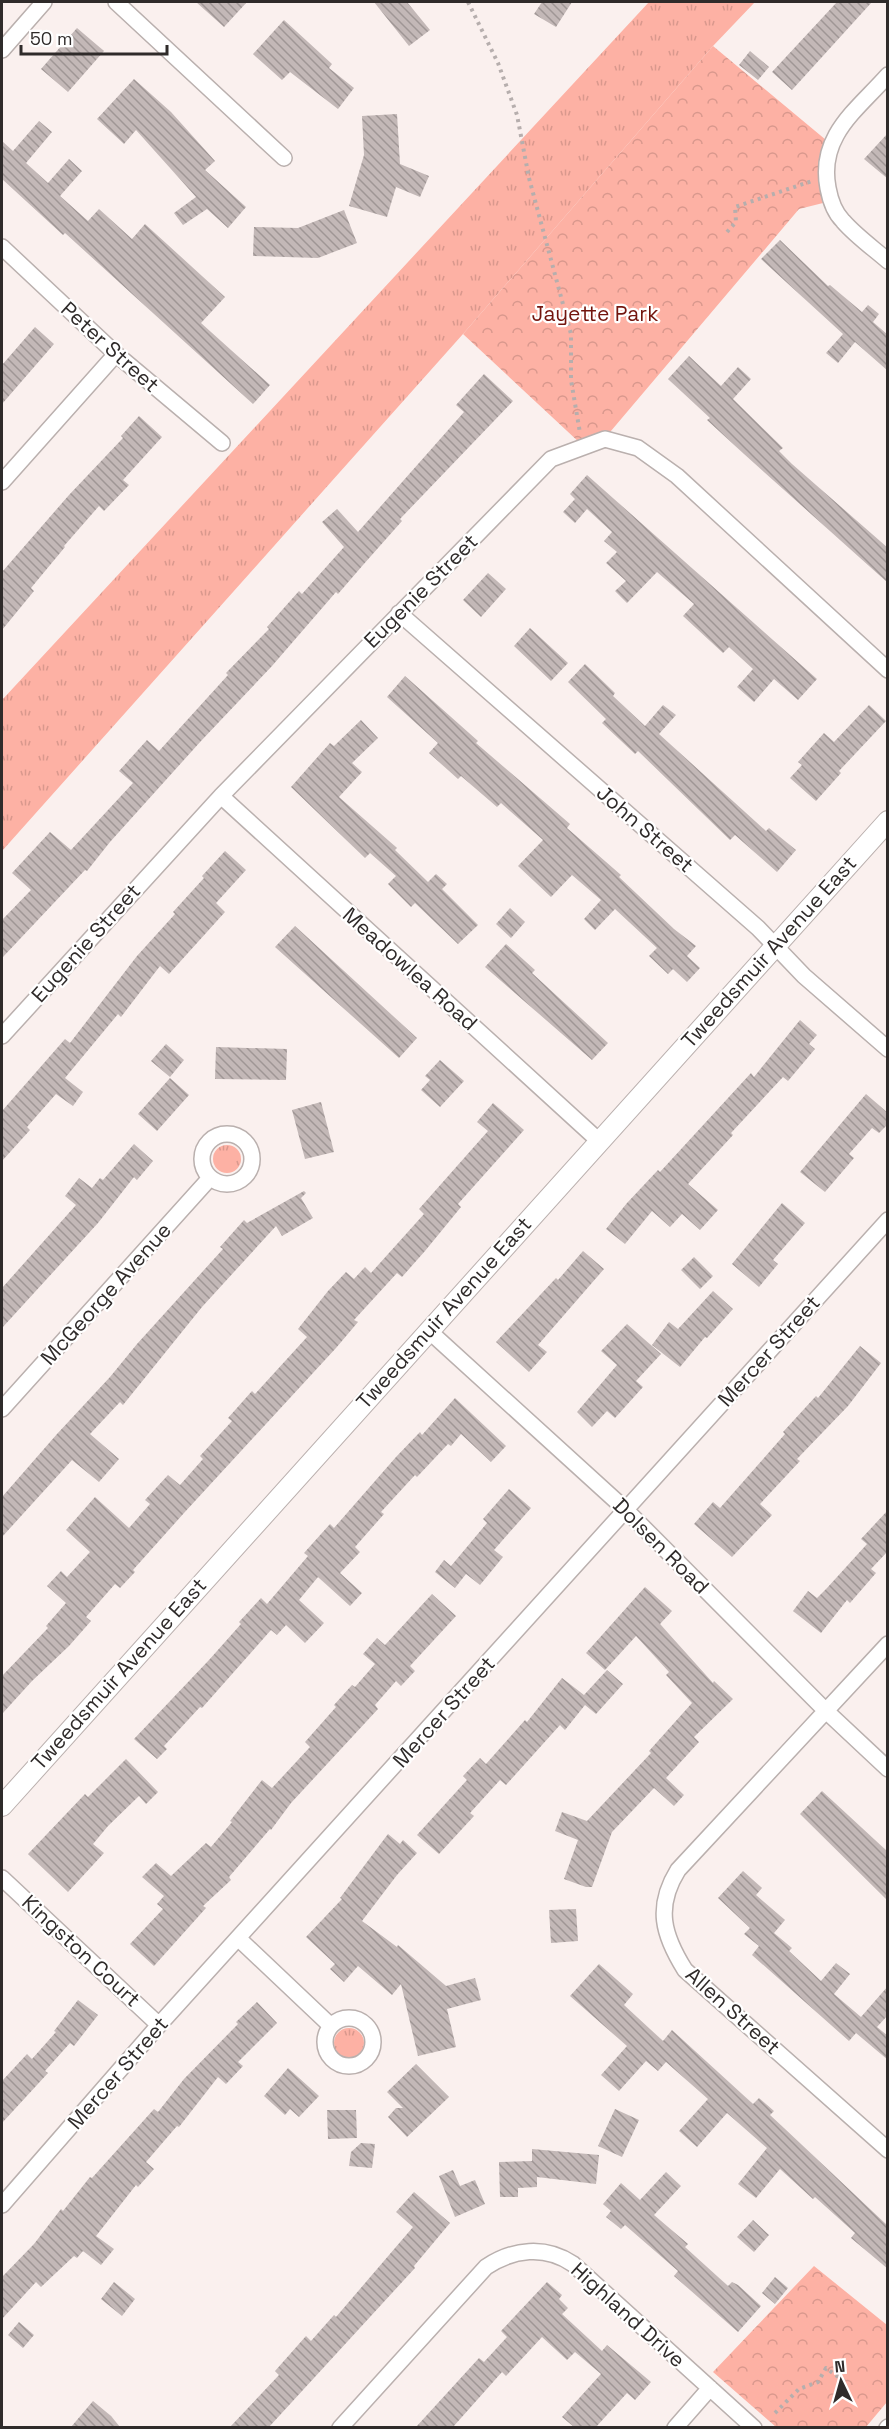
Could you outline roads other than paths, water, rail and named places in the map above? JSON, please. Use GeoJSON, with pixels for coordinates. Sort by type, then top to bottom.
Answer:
{"type":"FeatureCollection","features":[{"type":"Feature","properties":{"kind":"street"},"geometry":{"type":"LineString","coordinates":[[2,50],[44,2]]}},
{"type":"Feature","properties":{"kind":"street"},"geometry":{"type":"LineString","coordinates":[[116,2],[284,158]]}},
{"type":"Feature","properties":{"kind":"street"},"geometry":{"type":"LineString","coordinates":[[888,75],[837,132],[829,146],[825,176],[829,193],[841,220],[888,261]]}},
{"type":"Feature","properties":{"kind":"street","name":"Peter Street"},"geometry":{"type":"LineString","coordinates":[[2,247],[116,354],[222,443]]}},
{"type":"Feature","properties":{"kind":"street"},"geometry":{"type":"LineString","coordinates":[[2,482],[116,354]]}},
{"type":"Feature","properties":{"kind":"street","name":"Eugenie Street"},"geometry":{"type":"LineString","coordinates":[[2,1036],[221,796],[551,459],[605,439],[638,448],[677,476],[888,670]]}},
{"type":"Feature","properties":{"kind":"street","name":"John Street"},"geometry":{"type":"LineString","coordinates":[[399,613],[758,928],[804,976],[888,1049]]}},
{"type":"Feature","properties":{"kind":"street","name":"Meadowlea Road"},"geometry":{"type":"LineString","coordinates":[[221,796],[599,1141]]}},
{"type":"Feature","properties":{"kind":"street","name":"Tweedsmuir Avenue East"},"geometry":{"type":"LineString","coordinates":[[2,1806],[888,821]]}},
{"type":"Feature","properties":{"kind":"street","name":"McGeorge Avenue"},"geometry":{"type":"LineString","coordinates":[[2,1409],[210,1179]]}},
{"type":"Feature","properties":{"kind":"street","name":"Mercer Street"},"geometry":{"type":"LineString","coordinates":[[2,2205],[159,2025],[888,1220]]}},
{"type":"Feature","properties":{"kind":"street","name":"Dolsen Road"},"geometry":{"type":"LineString","coordinates":[[428,1330],[626,1510],[825,1710],[888,1769]]}},
{"type":"Feature","properties":{"kind":"street","name":"Allen Street"},"geometry":{"type":"LineString","coordinates":[[888,1644],[678,1870],[669,1886],[664,1904],[664,1926],[672,1949],[685,1970],[888,2150]]}},
{"type":"Feature","properties":{"kind":"street","name":"Kingston Court"},"geometry":{"type":"LineString","coordinates":[[2,1878],[159,2025]]}},
{"type":"Feature","properties":{"kind":"street"},"geometry":{"type":"LineString","coordinates":[[239,1938],[332,2026]]}},
{"type":"Feature","properties":{"kind":"street","name":"Highland Drive"},"geometry":{"type":"LineString","coordinates":[[340,2427],[478,2275],[495,2261],[518,2252],[546,2252],[565,2258],[754,2427]]}},
{"type":"Feature","properties":{"kind":"street"},"geometry":{"type":"LineString","coordinates":[[675,2427],[710,2388]]}},
{"type":"Feature","properties":{"kind":"park label","name":"Jayette Park"},"geometry":{"type":"Point","coordinates":[595,314]}}]}
